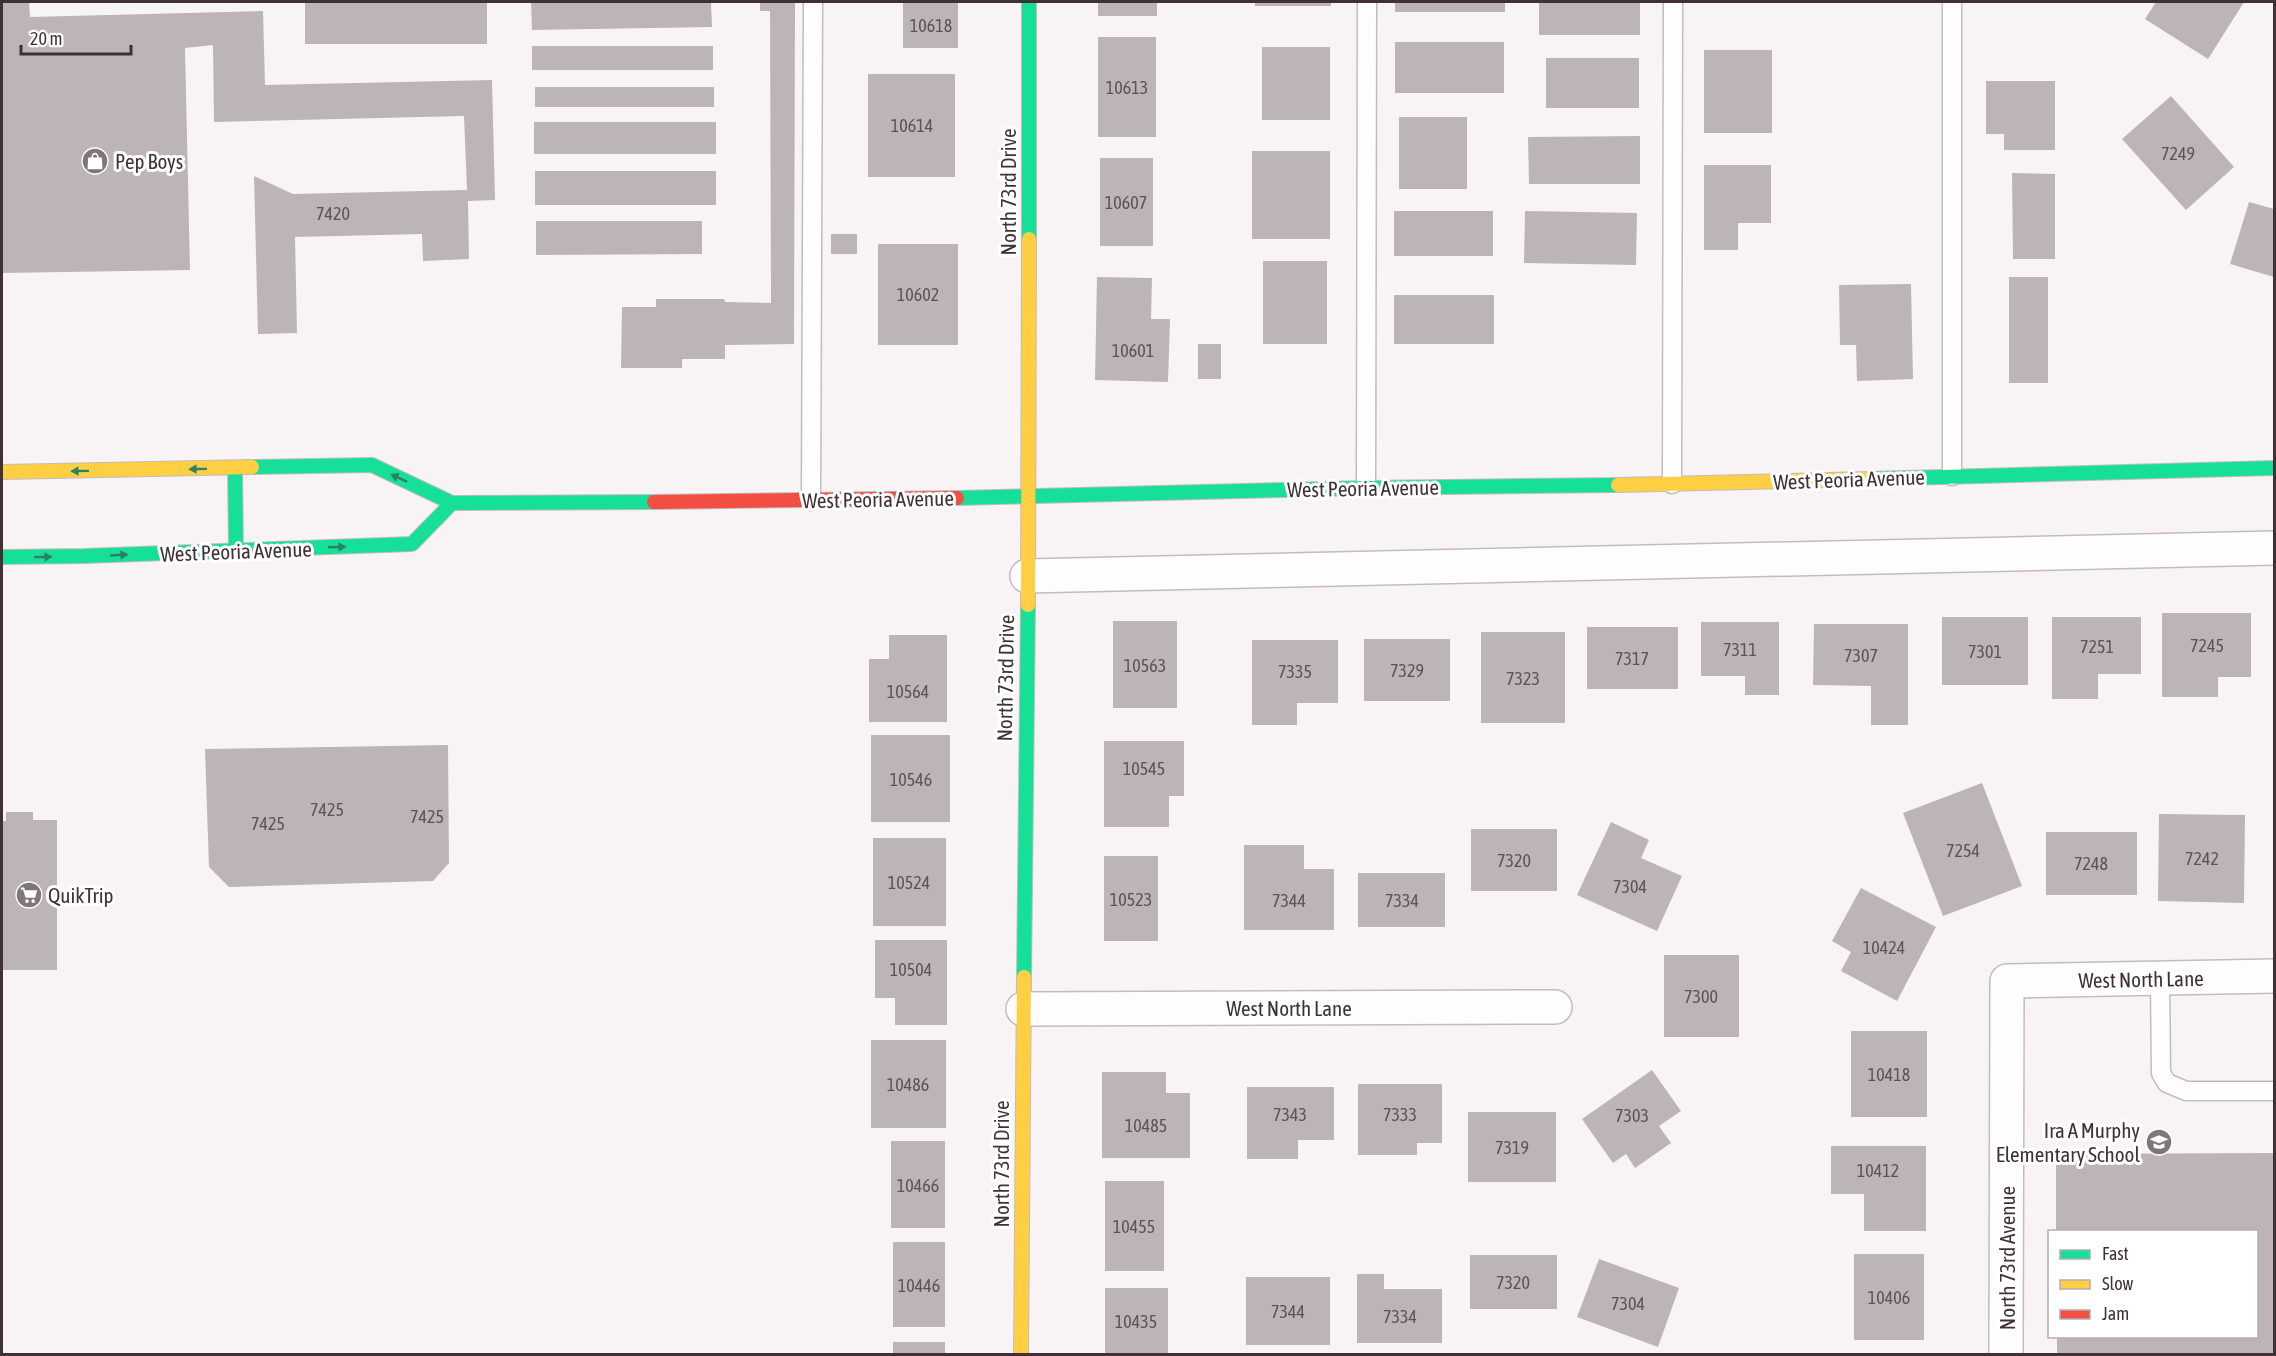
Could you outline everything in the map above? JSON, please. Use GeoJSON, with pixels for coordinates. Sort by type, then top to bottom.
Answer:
{"type":"FeatureCollection","features":[{"type":"Feature","properties":{"kind":"main road","name":"North 73rd Drive"},"geometry":{"type":"LineString","coordinates":[[1021,1354],[1029,2]]}},
{"type":"Feature","properties":{"kind":"main road","name":"West Peoria Avenue"},"geometry":{"type":"LineString","coordinates":[[2,472],[372,465],[452,503],[811,501],[1366,488],[1672,484],[2274,468]]}},
{"type":"Feature","properties":{"kind":"main road"},"geometry":{"type":"LineString","coordinates":[[235,468],[236,551]]}},
{"type":"Feature","properties":{"kind":"main road","name":"West Peoria Avenue"},"geometry":{"type":"LineString","coordinates":[[2,557],[412,544],[452,503]]}},
{"type":"Feature","properties":{"kind":"street"},"geometry":{"type":"LineString","coordinates":[[1027,576],[2274,548]]}},
{"type":"Feature","properties":{"kind":"street","name":"West North Lane"},"geometry":{"type":"LineString","coordinates":[[2007,981],[2274,976]]}},
{"type":"Feature","properties":{"kind":"street","name":"North 73rd Avenue"},"geometry":{"type":"LineString","coordinates":[[2006,1354],[2007,981]]}},
{"type":"Feature","properties":{"kind":"street","name":"West North Lane"},"geometry":{"type":"LineString","coordinates":[[1023,1009],[1555,1007]]}},
{"type":"Feature","properties":{"kind":"lane"},"geometry":{"type":"LineString","coordinates":[[811,501],[813,2]]}},
{"type":"Feature","properties":{"kind":"lane"},"geometry":{"type":"LineString","coordinates":[[1366,488],[1367,2]]}},
{"type":"Feature","properties":{"kind":"lane"},"geometry":{"type":"LineString","coordinates":[[1672,484],[1673,2]]}},
{"type":"Feature","properties":{"kind":"lane"},"geometry":{"type":"LineString","coordinates":[[1952,2],[1952,476]]}},
{"type":"Feature","properties":{"kind":"lane"},"geometry":{"type":"LineString","coordinates":[[2160,978],[2161,1073],[2167,1083],[2186,1091],[2274,1091]]}},
{"type":"Feature","properties":{"kind":"building"},"geometry":{"type":"Polygon","coordinates":[[[2,2],[29,2],[30,17],[263,11],[265,85],[492,80],[495,200],[468,201],[469,259],[423,261],[422,234],[295,237],[297,333],[258,334],[254,176],[293,194],[467,190],[464,116],[214,122],[213,45],[185,48],[190,270],[2,273],[2,2]]]}},
{"type":"Feature","properties":{"kind":"building"},"geometry":{"type":"Polygon","coordinates":[[[305,2],[487,2],[487,44],[305,44],[305,2]]]}},
{"type":"Feature","properties":{"kind":"building"},"geometry":{"type":"Polygon","coordinates":[[[531,2],[711,2],[712,27],[532,30],[531,2]]]}},
{"type":"Feature","properties":{"kind":"building"},"geometry":{"type":"Polygon","coordinates":[[[760,2],[795,2],[794,344],[725,345],[725,359],[682,359],[682,368],[621,368],[622,307],[656,307],[656,299],[724,299],[725,302],[771,303],[770,11],[760,11],[760,2]]]}},
{"type":"Feature","properties":{"kind":"building"},"geometry":{"type":"Polygon","coordinates":[[[903,2],[958,2],[958,48],[903,48],[903,2]]]}},
{"type":"Feature","properties":{"kind":"building"},"geometry":{"type":"Polygon","coordinates":[[[1098,2],[1157,2],[1157,16],[1098,16],[1098,2]]]}},
{"type":"Feature","properties":{"kind":"building"},"geometry":{"type":"Polygon","coordinates":[[[1255,2],[1331,2],[1331,6],[1255,6],[1255,2]]]}},
{"type":"Feature","properties":{"kind":"building"},"geometry":{"type":"Polygon","coordinates":[[[1395,2],[1505,2],[1505,12],[1395,12],[1395,2]]]}},
{"type":"Feature","properties":{"kind":"building"},"geometry":{"type":"Polygon","coordinates":[[[1539,2],[1640,2],[1640,35],[1539,35],[1539,2]]]}},
{"type":"Feature","properties":{"kind":"building"},"geometry":{"type":"Polygon","coordinates":[[[2156,2],[2244,2],[2208,59],[2145,19],[2156,2]]]}},
{"type":"Feature","properties":{"kind":"building"},"geometry":{"type":"Polygon","coordinates":[[[1098,37],[1156,37],[1156,137],[1098,137],[1098,37]]]}},
{"type":"Feature","properties":{"kind":"building"},"geometry":{"type":"Polygon","coordinates":[[[1395,42],[1504,42],[1504,93],[1395,93],[1395,42]]]}},
{"type":"Feature","properties":{"kind":"building"},"geometry":{"type":"Polygon","coordinates":[[[532,46],[713,46],[713,70],[532,70],[532,46]]]}},
{"type":"Feature","properties":{"kind":"building"},"geometry":{"type":"Polygon","coordinates":[[[1262,47],[1330,47],[1330,120],[1262,120],[1262,47]]]}},
{"type":"Feature","properties":{"kind":"building"},"geometry":{"type":"Polygon","coordinates":[[[1704,50],[1772,50],[1772,133],[1704,133],[1704,50]]]}},
{"type":"Feature","properties":{"kind":"building"},"geometry":{"type":"Polygon","coordinates":[[[1546,58],[1639,58],[1639,108],[1546,108],[1546,58]]]}},
{"type":"Feature","properties":{"kind":"building"},"geometry":{"type":"Polygon","coordinates":[[[868,74],[955,74],[955,177],[868,177],[868,74]]]}},
{"type":"Feature","properties":{"kind":"building"},"geometry":{"type":"Polygon","coordinates":[[[1986,81],[2055,81],[2055,150],[2004,150],[2004,134],[1986,134],[1986,81]]]}},
{"type":"Feature","properties":{"kind":"building"},"geometry":{"type":"Polygon","coordinates":[[[535,87],[714,87],[714,107],[535,107],[535,87]]]}},
{"type":"Feature","properties":{"kind":"building"},"geometry":{"type":"Polygon","coordinates":[[[2171,96],[2234,167],[2186,210],[2122,139],[2171,96]]]}},
{"type":"Feature","properties":{"kind":"building"},"geometry":{"type":"Polygon","coordinates":[[[1399,117],[1467,117],[1467,189],[1399,189],[1399,117]]]}},
{"type":"Feature","properties":{"kind":"building"},"geometry":{"type":"Polygon","coordinates":[[[534,122],[716,122],[716,154],[534,154],[534,122]]]}},
{"type":"Feature","properties":{"kind":"building"},"geometry":{"type":"Polygon","coordinates":[[[1640,136],[1640,184],[1529,184],[1528,137],[1640,136]]]}},
{"type":"Feature","properties":{"kind":"building"},"geometry":{"type":"Polygon","coordinates":[[[1252,151],[1330,151],[1330,239],[1252,239],[1252,151]]]}},
{"type":"Feature","properties":{"kind":"building"},"geometry":{"type":"Polygon","coordinates":[[[1100,158],[1153,158],[1153,246],[1100,246],[1100,158]]]}},
{"type":"Feature","properties":{"kind":"building"},"geometry":{"type":"Polygon","coordinates":[[[1704,165],[1771,165],[1771,223],[1738,223],[1738,250],[1704,250],[1704,165]]]}},
{"type":"Feature","properties":{"kind":"building"},"geometry":{"type":"Polygon","coordinates":[[[535,171],[716,171],[716,205],[535,205],[535,171]]]}},
{"type":"Feature","properties":{"kind":"building"},"geometry":{"type":"Polygon","coordinates":[[[2012,173],[2055,174],[2055,259],[2013,259],[2012,173]]]}},
{"type":"Feature","properties":{"kind":"building"},"geometry":{"type":"Polygon","coordinates":[[[2249,202],[2274,209],[2274,277],[2230,264],[2249,202]]]}},
{"type":"Feature","properties":{"kind":"building"},"geometry":{"type":"Polygon","coordinates":[[[1394,211],[1493,211],[1493,256],[1394,256],[1394,211]]]}},
{"type":"Feature","properties":{"kind":"building"},"geometry":{"type":"Polygon","coordinates":[[[1525,211],[1637,213],[1636,265],[1524,263],[1525,211]]]}},
{"type":"Feature","properties":{"kind":"building"},"geometry":{"type":"Polygon","coordinates":[[[536,221],[702,221],[702,254],[536,255],[536,221]]]}},
{"type":"Feature","properties":{"kind":"building"},"geometry":{"type":"Polygon","coordinates":[[[831,234],[857,234],[857,254],[831,254],[831,234]]]}},
{"type":"Feature","properties":{"kind":"building"},"geometry":{"type":"Polygon","coordinates":[[[878,244],[958,244],[958,345],[878,345],[878,244]]]}},
{"type":"Feature","properties":{"kind":"building"},"geometry":{"type":"Polygon","coordinates":[[[1263,261],[1327,261],[1327,344],[1263,344],[1263,261]]]}},
{"type":"Feature","properties":{"kind":"building"},"geometry":{"type":"Polygon","coordinates":[[[1097,277],[1152,278],[1151,319],[1170,319],[1168,382],[1095,380],[1097,277]]]}},
{"type":"Feature","properties":{"kind":"building"},"geometry":{"type":"Polygon","coordinates":[[[2009,277],[2048,277],[2048,383],[2009,383],[2009,277]]]}},
{"type":"Feature","properties":{"kind":"building"},"geometry":{"type":"Polygon","coordinates":[[[1911,284],[1913,379],[1857,381],[1856,345],[1840,345],[1839,285],[1911,284]]]}},
{"type":"Feature","properties":{"kind":"building"},"geometry":{"type":"Polygon","coordinates":[[[1394,295],[1494,295],[1494,344],[1394,344],[1394,295]]]}},
{"type":"Feature","properties":{"kind":"building"},"geometry":{"type":"Polygon","coordinates":[[[1198,344],[1221,344],[1221,379],[1198,379],[1198,344]]]}},
{"type":"Feature","properties":{"kind":"building"},"geometry":{"type":"Polygon","coordinates":[[[2162,613],[2251,613],[2251,677],[2218,677],[2218,697],[2162,697],[2162,613]]]}},
{"type":"Feature","properties":{"kind":"building"},"geometry":{"type":"Polygon","coordinates":[[[1942,617],[2028,617],[2028,685],[1942,685],[1942,617]]]}},
{"type":"Feature","properties":{"kind":"building"},"geometry":{"type":"Polygon","coordinates":[[[2052,617],[2141,617],[2141,674],[2098,674],[2098,699],[2052,699],[2052,617]]]}},
{"type":"Feature","properties":{"kind":"building"},"geometry":{"type":"Polygon","coordinates":[[[1113,621],[1177,621],[1177,708],[1113,708],[1113,621]]]}},
{"type":"Feature","properties":{"kind":"building"},"geometry":{"type":"Polygon","coordinates":[[[1701,622],[1779,622],[1779,695],[1745,695],[1745,676],[1701,676],[1701,622]]]}},
{"type":"Feature","properties":{"kind":"building"},"geometry":{"type":"Polygon","coordinates":[[[1814,624],[1908,624],[1908,725],[1871,725],[1871,686],[1813,685],[1814,624]]]}},
{"type":"Feature","properties":{"kind":"building"},"geometry":{"type":"Polygon","coordinates":[[[1587,627],[1678,627],[1678,689],[1587,689],[1587,627]]]}},
{"type":"Feature","properties":{"kind":"building"},"geometry":{"type":"Polygon","coordinates":[[[1481,632],[1565,632],[1565,723],[1481,723],[1481,632]]]}},
{"type":"Feature","properties":{"kind":"building"},"geometry":{"type":"Polygon","coordinates":[[[889,635],[947,635],[947,722],[869,722],[869,659],[889,659],[889,635]]]}},
{"type":"Feature","properties":{"kind":"building"},"geometry":{"type":"Polygon","coordinates":[[[1364,639],[1450,639],[1450,701],[1364,701],[1364,639]]]}},
{"type":"Feature","properties":{"kind":"building"},"geometry":{"type":"Polygon","coordinates":[[[1252,640],[1338,640],[1338,703],[1297,703],[1297,725],[1252,725],[1252,640]]]}},
{"type":"Feature","properties":{"kind":"building"},"geometry":{"type":"Polygon","coordinates":[[[871,735],[950,735],[950,822],[871,822],[871,735]]]}},
{"type":"Feature","properties":{"kind":"building"},"geometry":{"type":"Polygon","coordinates":[[[1104,741],[1184,741],[1184,796],[1169,796],[1169,827],[1104,827],[1104,741]]]}},
{"type":"Feature","properties":{"kind":"building"},"geometry":{"type":"Polygon","coordinates":[[[448,745],[449,863],[433,881],[229,887],[209,867],[205,749],[448,745]]]}},
{"type":"Feature","properties":{"kind":"building"},"geometry":{"type":"Polygon","coordinates":[[[1982,783],[2022,886],[1943,916],[1903,813],[1982,783]]]}},
{"type":"Feature","properties":{"kind":"building","name":"QuikTrip"},"geometry":{"type":"Polygon","coordinates":[[[6,812],[33,812],[33,820],[57,820],[57,970],[2,970],[2,821],[6,821],[6,812]]]}},
{"type":"Feature","properties":{"kind":"building"},"geometry":{"type":"Polygon","coordinates":[[[2159,814],[2245,815],[2244,903],[2158,901],[2159,814]]]}},
{"type":"Feature","properties":{"kind":"building"},"geometry":{"type":"Polygon","coordinates":[[[1611,822],[1649,840],[1641,858],[1682,876],[1657,931],[1577,895],[1611,822]]]}},
{"type":"Feature","properties":{"kind":"building"},"geometry":{"type":"Polygon","coordinates":[[[1471,829],[1557,829],[1557,891],[1471,891],[1471,829]]]}},
{"type":"Feature","properties":{"kind":"building"},"geometry":{"type":"Polygon","coordinates":[[[2046,832],[2137,832],[2137,895],[2046,895],[2046,832]]]}},
{"type":"Feature","properties":{"kind":"building"},"geometry":{"type":"Polygon","coordinates":[[[873,838],[946,838],[946,926],[873,926],[873,838]]]}},
{"type":"Feature","properties":{"kind":"building"},"geometry":{"type":"Polygon","coordinates":[[[1244,845],[1304,845],[1304,869],[1334,869],[1334,930],[1244,930],[1244,845]]]}},
{"type":"Feature","properties":{"kind":"building"},"geometry":{"type":"Polygon","coordinates":[[[1104,856],[1158,856],[1158,941],[1104,941],[1104,856]]]}},
{"type":"Feature","properties":{"kind":"building"},"geometry":{"type":"Polygon","coordinates":[[[1358,873],[1445,873],[1445,927],[1358,927],[1358,873]]]}},
{"type":"Feature","properties":{"kind":"building"},"geometry":{"type":"Polygon","coordinates":[[[1861,888],[1936,927],[1897,1001],[1841,971],[1851,952],[1832,941],[1861,888]]]}},
{"type":"Feature","properties":{"kind":"building"},"geometry":{"type":"Polygon","coordinates":[[[875,940],[947,940],[947,1025],[895,1025],[895,998],[875,998],[875,940]]]}},
{"type":"Feature","properties":{"kind":"building"},"geometry":{"type":"Polygon","coordinates":[[[1664,955],[1739,955],[1739,1037],[1664,1037],[1664,955]]]}},
{"type":"Feature","properties":{"kind":"building"},"geometry":{"type":"Polygon","coordinates":[[[1851,1031],[1927,1031],[1927,1117],[1851,1117],[1851,1031]]]}},
{"type":"Feature","properties":{"kind":"building"},"geometry":{"type":"Polygon","coordinates":[[[871,1040],[946,1040],[946,1128],[871,1128],[871,1040]]]}},
{"type":"Feature","properties":{"kind":"building"},"geometry":{"type":"Polygon","coordinates":[[[1652,1070],[1681,1111],[1659,1126],[1671,1143],[1635,1168],[1626,1154],[1613,1163],[1582,1119],[1652,1070]]]}},
{"type":"Feature","properties":{"kind":"building"},"geometry":{"type":"Polygon","coordinates":[[[1102,1072],[1166,1072],[1166,1093],[1190,1093],[1190,1158],[1102,1158],[1102,1072]]]}},
{"type":"Feature","properties":{"kind":"building"},"geometry":{"type":"Polygon","coordinates":[[[1358,1084],[1442,1084],[1442,1143],[1417,1143],[1417,1155],[1358,1155],[1358,1084]]]}},
{"type":"Feature","properties":{"kind":"building"},"geometry":{"type":"Polygon","coordinates":[[[1247,1087],[1334,1087],[1334,1140],[1298,1140],[1298,1159],[1247,1159],[1247,1087]]]}},
{"type":"Feature","properties":{"kind":"building"},"geometry":{"type":"Polygon","coordinates":[[[1468,1112],[1556,1112],[1556,1182],[1468,1182],[1468,1112]]]}},
{"type":"Feature","properties":{"kind":"building"},"geometry":{"type":"Polygon","coordinates":[[[891,1141],[945,1141],[945,1228],[891,1228],[891,1141]]]}},
{"type":"Feature","properties":{"kind":"building"},"geometry":{"type":"Polygon","coordinates":[[[1831,1146],[1926,1146],[1926,1231],[1864,1231],[1864,1194],[1831,1194],[1831,1146]]]}},
{"type":"Feature","properties":{"kind":"building"},"geometry":{"type":"Polygon","coordinates":[[[2274,1153],[2274,1354],[2057,1354],[2057,1338],[2258,1338],[2258,1230],[2056,1230],[2056,1154],[2274,1153]]]}},
{"type":"Feature","properties":{"kind":"building"},"geometry":{"type":"Polygon","coordinates":[[[1105,1181],[1164,1181],[1164,1271],[1105,1271],[1105,1181]]]}},
{"type":"Feature","properties":{"kind":"building"},"geometry":{"type":"Polygon","coordinates":[[[893,1242],[945,1242],[945,1327],[893,1327],[893,1242]]]}},
{"type":"Feature","properties":{"kind":"building"},"geometry":{"type":"Polygon","coordinates":[[[1854,1254],[1924,1254],[1924,1340],[1854,1340],[1854,1254]]]}},
{"type":"Feature","properties":{"kind":"building"},"geometry":{"type":"Polygon","coordinates":[[[1470,1255],[1557,1255],[1557,1309],[1470,1309],[1470,1255]]]}},
{"type":"Feature","properties":{"kind":"building"},"geometry":{"type":"Polygon","coordinates":[[[1599,1259],[1679,1288],[1658,1347],[1577,1317],[1599,1259]]]}},
{"type":"Feature","properties":{"kind":"building"},"geometry":{"type":"Polygon","coordinates":[[[1357,1274],[1384,1274],[1384,1289],[1442,1289],[1442,1343],[1357,1343],[1357,1274]]]}},
{"type":"Feature","properties":{"kind":"building"},"geometry":{"type":"Polygon","coordinates":[[[1246,1277],[1330,1277],[1330,1345],[1246,1345],[1246,1277]]]}},
{"type":"Feature","properties":{"kind":"building"},"geometry":{"type":"Polygon","coordinates":[[[1105,1288],[1168,1288],[1168,1354],[1105,1354],[1105,1288]]]}},
{"type":"Feature","properties":{"kind":"building"},"geometry":{"type":"Polygon","coordinates":[[[893,1342],[945,1342],[945,1354],[893,1354],[893,1342]]]}},
{"type":"Feature","properties":{"kind":"traffic: fast"},"geometry":{"type":"LineString","coordinates":[[1029,2],[1029,239]]}},
{"type":"Feature","properties":{"kind":"traffic: fast"},"geometry":{"type":"LineString","coordinates":[[252,467],[372,465],[452,503],[654,502]]}},
{"type":"Feature","properties":{"kind":"traffic: fast"},"geometry":{"type":"LineString","coordinates":[[235,468],[236,551]]}},
{"type":"Feature","properties":{"kind":"traffic: fast"},"geometry":{"type":"LineString","coordinates":[[1870,479],[2274,468]]}},
{"type":"Feature","properties":{"kind":"traffic: fast"},"geometry":{"type":"LineString","coordinates":[[957,498],[1366,488],[1618,485]]}},
{"type":"Feature","properties":{"kind":"traffic: fast"},"geometry":{"type":"LineString","coordinates":[[2,557],[412,544],[452,503]]}},
{"type":"Feature","properties":{"kind":"traffic: fast"},"geometry":{"type":"LineString","coordinates":[[1024,977],[1028,605]]}},
{"type":"Feature","properties":{"kind":"traffic: slow"},"geometry":{"type":"LineString","coordinates":[[1028,605],[1029,239]]}},
{"type":"Feature","properties":{"kind":"traffic: slow"},"geometry":{"type":"LineString","coordinates":[[2,472],[252,467]]}},
{"type":"Feature","properties":{"kind":"traffic: slow"},"geometry":{"type":"LineString","coordinates":[[1618,485],[1870,479]]}},
{"type":"Feature","properties":{"kind":"traffic: slow"},"geometry":{"type":"LineString","coordinates":[[1021,1354],[1024,977]]}},
{"type":"Feature","properties":{"kind":"traffic: jam"},"geometry":{"type":"LineString","coordinates":[[654,502],[957,498]]}},
{"type":"Feature","properties":{"kind":"place","name":"Pep Boys"},"geometry":{"type":"Point","coordinates":[95,161]}},
{"type":"Feature","properties":{"kind":"place","name":"QuikTrip"},"geometry":{"type":"Point","coordinates":[29,895]}},
{"type":"Feature","properties":{"kind":"place","name":"Ira A Murphy Elementary School"},"geometry":{"type":"Point","coordinates":[2159,1142]}}]}
